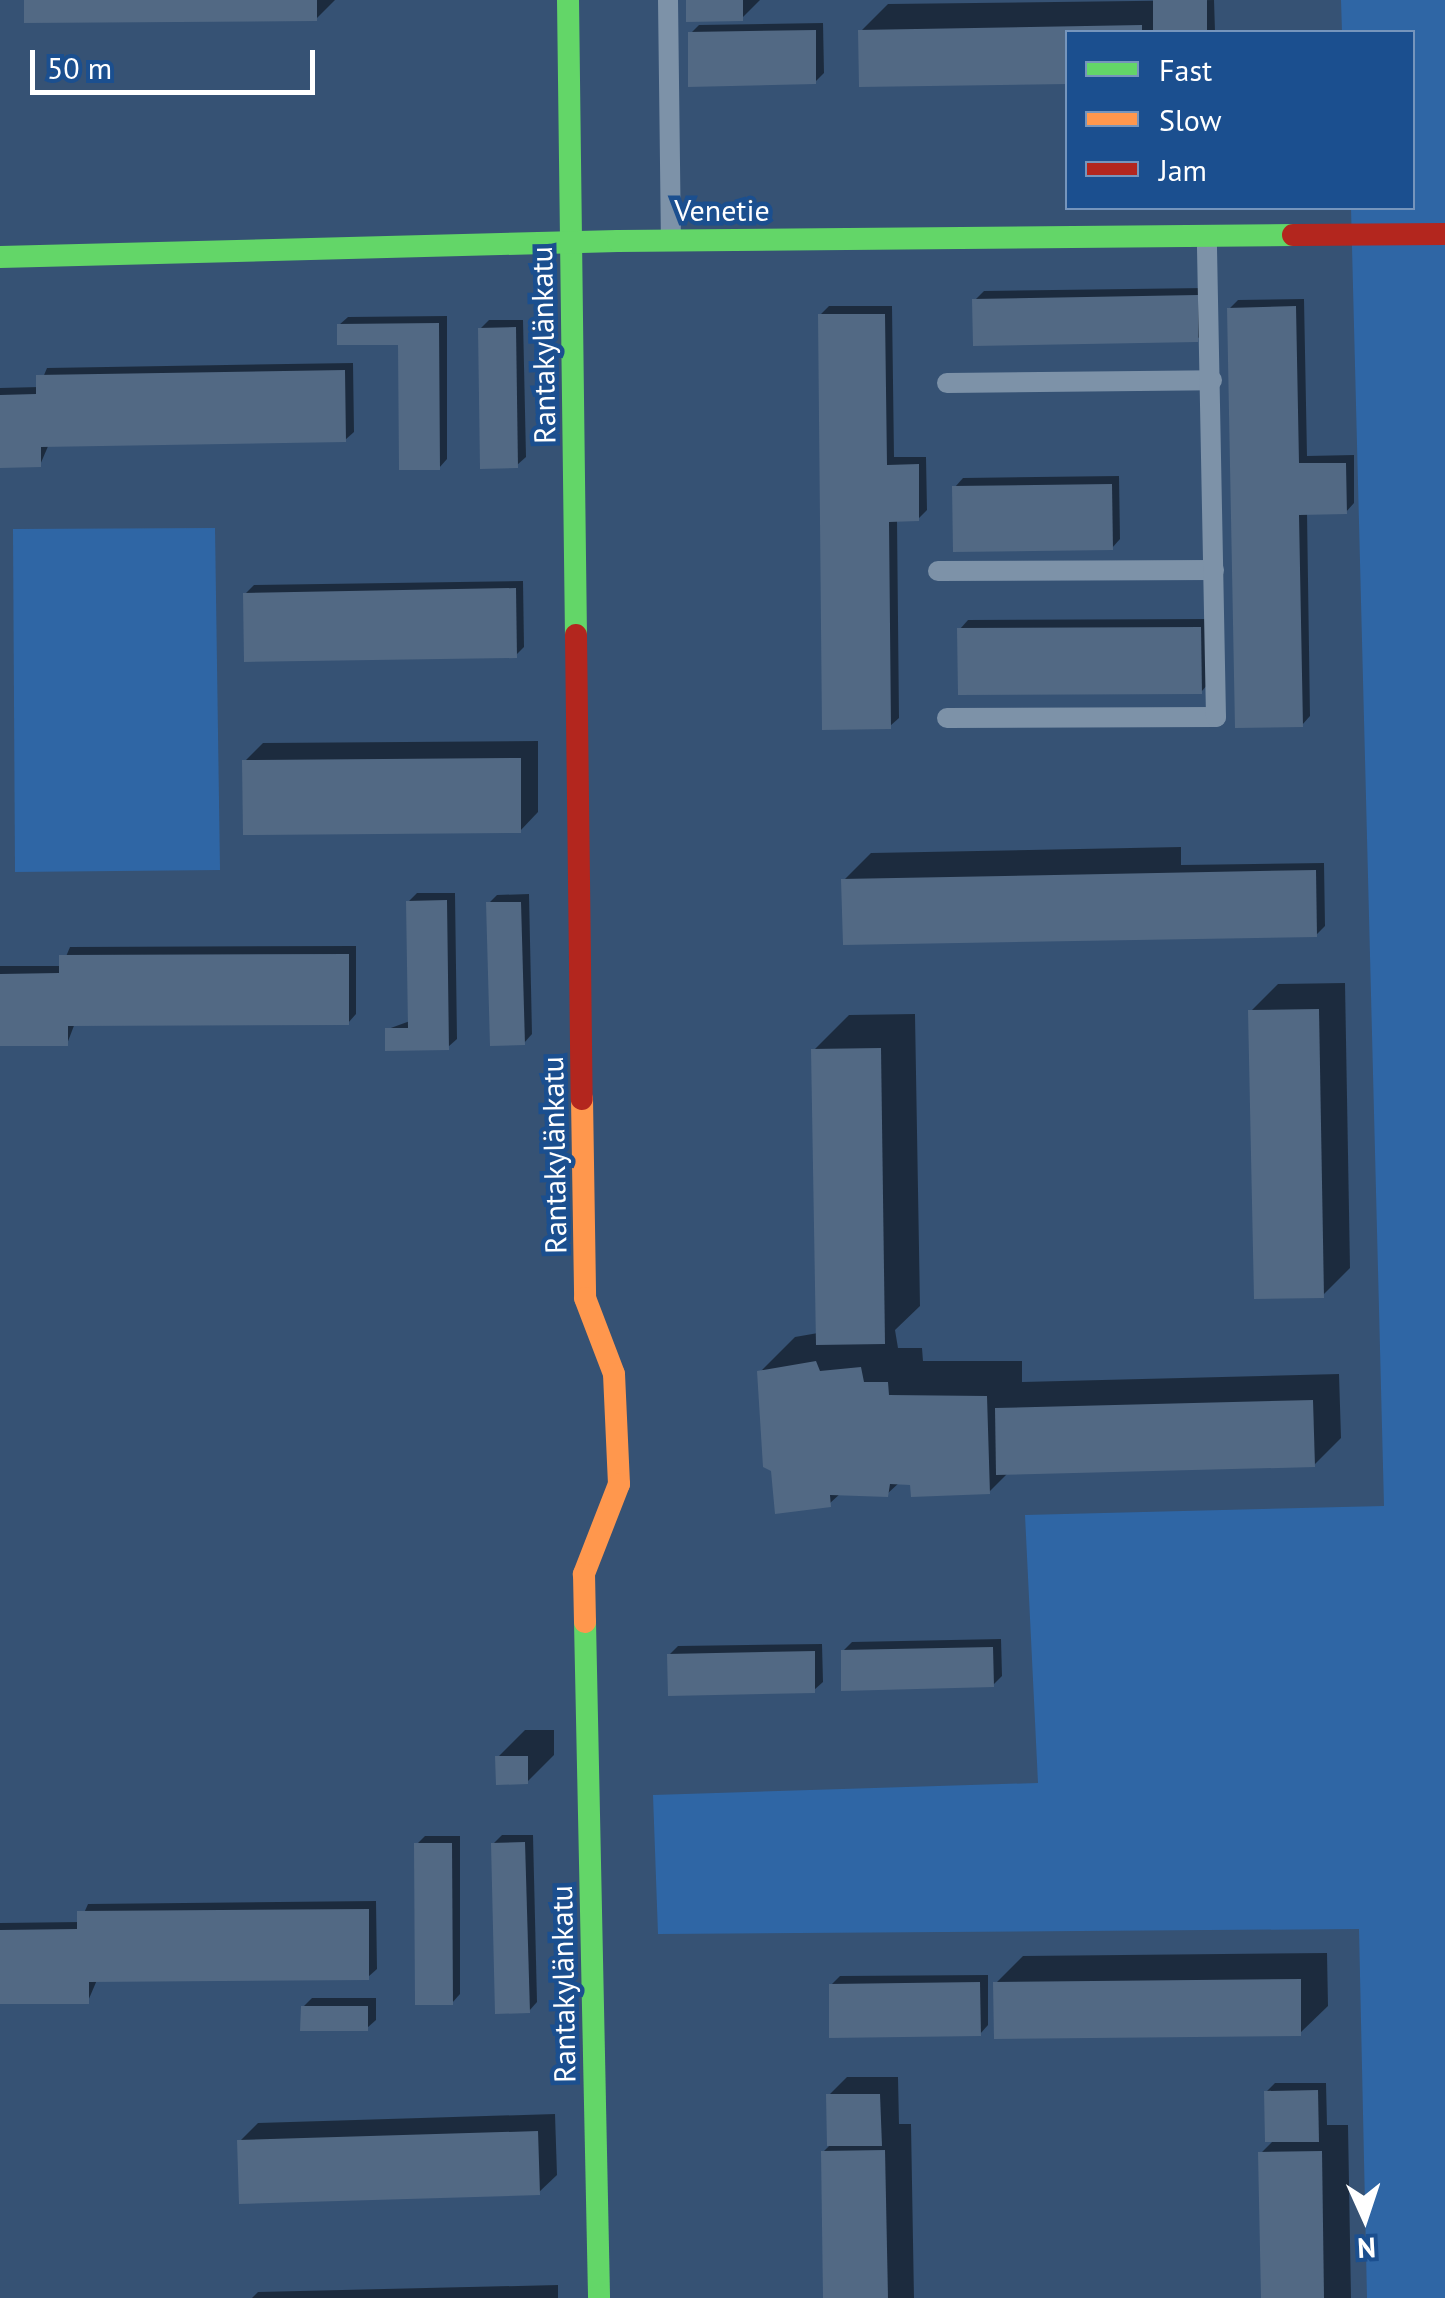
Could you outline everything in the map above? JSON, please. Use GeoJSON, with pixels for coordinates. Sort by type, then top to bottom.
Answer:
{"type":"FeatureCollection","features":[{"type":"Feature","properties":{"kind":"street","name":"Rantakylänkatu"},"geometry":{"type":"LineString","coordinates":[[568,0],[585,1298],[614,1374],[620,1484],[584,1574],[599,2298]]}},
{"type":"Feature","properties":{"kind":"street","name":"Venetie"},"geometry":{"type":"LineString","coordinates":[[0,256],[671,240],[1207,239],[1445,234]]}},
{"type":"Feature","properties":{"kind":"lane"},"geometry":{"type":"LineString","coordinates":[[668,0],[671,240]]}},
{"type":"Feature","properties":{"kind":"lane"},"geometry":{"type":"LineString","coordinates":[[946,718],[1216,717],[1207,239]]}},
{"type":"Feature","properties":{"kind":"lane"},"geometry":{"type":"LineString","coordinates":[[947,383],[1212,380]]}},
{"type":"Feature","properties":{"kind":"lane"},"geometry":{"type":"LineString","coordinates":[[938,572],[1214,570]]}},
{"type":"Feature","properties":{"kind":"shaded area"},"geometry":{"type":"Polygon","coordinates":[[[1341,0],[1445,0],[1445,2298],[1367,2298],[1359,1929],[658,1934],[653,1795],[1038,1783],[1025,1515],[1384,1506],[1351,210],[1415,210],[1415,30],[1342,30],[1341,0]]]}},
{"type":"Feature","properties":{"kind":"shaded area"},"geometry":{"type":"Polygon","coordinates":[[[215,528],[220,870],[15,872],[13,529],[215,528]]]}},
{"type":"Feature","properties":{"kind":"building"},"geometry":{"type":"Polygon","coordinates":[[[24,0],[317,0],[317,21],[24,23],[24,0]]]}},
{"type":"Feature","properties":{"kind":"building"},"geometry":{"type":"Polygon","coordinates":[[[686,0],[743,0],[743,21],[686,22],[686,0]]]}},
{"type":"Feature","properties":{"kind":"building"},"geometry":{"type":"Polygon","coordinates":[[[1153,0],[1207,0],[1207,30],[1153,30],[1153,0]]]}},
{"type":"Feature","properties":{"kind":"building"},"geometry":{"type":"Polygon","coordinates":[[[1142,25],[1142,30],[1065,30],[1065,84],[859,87],[858,30],[1142,25]]]}},
{"type":"Feature","properties":{"kind":"building"},"geometry":{"type":"Polygon","coordinates":[[[816,30],[816,84],[688,87],[688,32],[816,30]]]}},
{"type":"Feature","properties":{"kind":"building"},"geometry":{"type":"Polygon","coordinates":[[[1198,295],[1198,342],[973,346],[972,299],[1198,295]]]}},
{"type":"Feature","properties":{"kind":"building"},"geometry":{"type":"Polygon","coordinates":[[[1296,306],[1299,463],[1346,463],[1347,514],[1299,515],[1303,727],[1235,728],[1227,308],[1296,306]]]}},
{"type":"Feature","properties":{"kind":"building"},"geometry":{"type":"Polygon","coordinates":[[[818,314],[885,314],[887,465],[919,464],[919,521],[889,522],[891,729],[822,730],[818,314]]]}},
{"type":"Feature","properties":{"kind":"building"},"geometry":{"type":"Polygon","coordinates":[[[439,323],[440,470],[399,470],[398,345],[337,345],[337,324],[439,323]]]}},
{"type":"Feature","properties":{"kind":"building"},"geometry":{"type":"Polygon","coordinates":[[[516,327],[518,468],[480,469],[478,328],[516,327]]]}},
{"type":"Feature","properties":{"kind":"building"},"geometry":{"type":"Polygon","coordinates":[[[345,370],[346,442],[41,447],[41,467],[0,468],[0,395],[36,394],[36,375],[345,370]]]}},
{"type":"Feature","properties":{"kind":"building"},"geometry":{"type":"Polygon","coordinates":[[[1112,484],[1113,550],[953,552],[952,486],[1112,484]]]}},
{"type":"Feature","properties":{"kind":"building"},"geometry":{"type":"Polygon","coordinates":[[[516,588],[517,658],[244,662],[243,593],[516,588]]]}},
{"type":"Feature","properties":{"kind":"building"},"geometry":{"type":"Polygon","coordinates":[[[1201,627],[1202,694],[958,695],[957,628],[1201,627]]]}},
{"type":"Feature","properties":{"kind":"building"},"geometry":{"type":"Polygon","coordinates":[[[521,758],[521,833],[243,835],[242,760],[521,758]]]}},
{"type":"Feature","properties":{"kind":"building"},"geometry":{"type":"Polygon","coordinates":[[[1316,870],[1317,937],[843,945],[841,879],[1316,870]]]}},
{"type":"Feature","properties":{"kind":"building"},"geometry":{"type":"Polygon","coordinates":[[[447,900],[449,1050],[385,1051],[385,1028],[408,1028],[406,901],[447,900]]]}},
{"type":"Feature","properties":{"kind":"building"},"geometry":{"type":"Polygon","coordinates":[[[486,902],[521,902],[525,1045],[490,1046],[486,902]]]}},
{"type":"Feature","properties":{"kind":"building"},"geometry":{"type":"Polygon","coordinates":[[[349,954],[349,1025],[68,1026],[68,1046],[0,1046],[0,974],[59,973],[59,955],[349,954]]]}},
{"type":"Feature","properties":{"kind":"building"},"geometry":{"type":"Polygon","coordinates":[[[1319,1009],[1324,1298],[1254,1299],[1248,1010],[1319,1009]]]}},
{"type":"Feature","properties":{"kind":"building"},"geometry":{"type":"Polygon","coordinates":[[[881,1048],[885,1344],[816,1345],[811,1049],[881,1048]]]}},
{"type":"Feature","properties":{"kind":"building"},"geometry":{"type":"Polygon","coordinates":[[[816,1361],[820,1371],[861,1367],[864,1382],[888,1382],[889,1395],[987,1396],[990,1494],[911,1497],[910,1485],[890,1484],[888,1497],[830,1495],[831,1507],[775,1514],[771,1471],[763,1467],[757,1371],[816,1361]]]}},
{"type":"Feature","properties":{"kind":"building"},"geometry":{"type":"Polygon","coordinates":[[[1313,1400],[1315,1467],[996,1475],[995,1408],[1313,1400]]]}},
{"type":"Feature","properties":{"kind":"building"},"geometry":{"type":"Polygon","coordinates":[[[993,1647],[994,1687],[841,1691],[841,1650],[993,1647]]]}},
{"type":"Feature","properties":{"kind":"building"},"geometry":{"type":"Polygon","coordinates":[[[815,1651],[815,1693],[668,1696],[667,1654],[815,1651]]]}},
{"type":"Feature","properties":{"kind":"building"},"geometry":{"type":"Polygon","coordinates":[[[495,1756],[528,1756],[528,1784],[496,1785],[495,1756]]]}},
{"type":"Feature","properties":{"kind":"building"},"geometry":{"type":"Polygon","coordinates":[[[525,1842],[530,2013],[495,2014],[491,1843],[525,1842]]]}},
{"type":"Feature","properties":{"kind":"building"},"geometry":{"type":"Polygon","coordinates":[[[414,1843],[452,1843],[453,2005],[415,2005],[414,1843]]]}},
{"type":"Feature","properties":{"kind":"building"},"geometry":{"type":"Polygon","coordinates":[[[369,1909],[369,1980],[89,1982],[89,2004],[0,2004],[0,1930],[77,1929],[77,1911],[369,1909]]]}},
{"type":"Feature","properties":{"kind":"building"},"geometry":{"type":"Polygon","coordinates":[[[1301,1979],[1301,2036],[994,2039],[993,1982],[1301,1979]]]}},
{"type":"Feature","properties":{"kind":"building"},"geometry":{"type":"Polygon","coordinates":[[[980,1982],[981,2036],[829,2038],[829,1984],[980,1982]]]}},
{"type":"Feature","properties":{"kind":"building"},"geometry":{"type":"Polygon","coordinates":[[[301,2006],[368,2006],[368,2031],[300,2031],[301,2006]]]}},
{"type":"Feature","properties":{"kind":"building"},"geometry":{"type":"Polygon","coordinates":[[[1318,2090],[1319,2142],[1265,2142],[1264,2091],[1318,2090]]]}},
{"type":"Feature","properties":{"kind":"building"},"geometry":{"type":"Polygon","coordinates":[[[826,2094],[880,2094],[882,2146],[827,2146],[826,2094]]]}},
{"type":"Feature","properties":{"kind":"building"},"geometry":{"type":"Polygon","coordinates":[[[538,2131],[540,2195],[239,2204],[237,2140],[538,2131]]]}},
{"type":"Feature","properties":{"kind":"building"},"geometry":{"type":"Polygon","coordinates":[[[885,2150],[888,2298],[823,2298],[821,2151],[885,2150]]]}},
{"type":"Feature","properties":{"kind":"building"},"geometry":{"type":"Polygon","coordinates":[[[1322,2151],[1324,2298],[1261,2298],[1258,2152],[1322,2151]]]}},
{"type":"Feature","properties":{"kind":"traffic: fast"},"geometry":{"type":"LineString","coordinates":[[568,0],[576,635]]}},
{"type":"Feature","properties":{"kind":"traffic: fast"},"geometry":{"type":"LineString","coordinates":[[0,257],[618,241],[1293,235]]}},
{"type":"Feature","properties":{"kind":"traffic: fast"},"geometry":{"type":"LineString","coordinates":[[585,1622],[599,2298]]}},
{"type":"Feature","properties":{"kind":"traffic: slow"},"geometry":{"type":"LineString","coordinates":[[582,1099],[585,1298],[614,1374],[619,1484],[584,1574],[585,1622]]}},
{"type":"Feature","properties":{"kind":"traffic: jam"},"geometry":{"type":"LineString","coordinates":[[1293,235],[1445,234]]}},
{"type":"Feature","properties":{"kind":"traffic: jam"},"geometry":{"type":"LineString","coordinates":[[576,635],[582,1099]]}}]}
